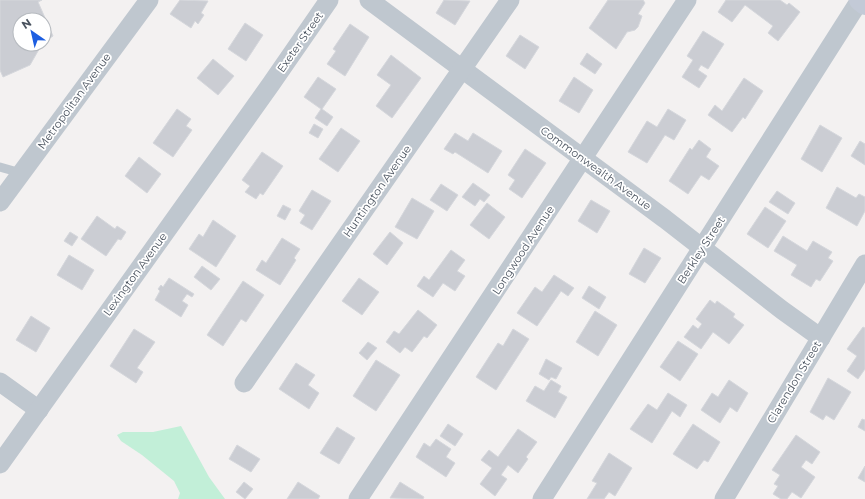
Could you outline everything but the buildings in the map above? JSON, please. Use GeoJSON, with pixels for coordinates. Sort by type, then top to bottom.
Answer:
{"type":"FeatureCollection","features":[{"type":"Feature","properties":{"kind":"main road"},"geometry":{"type":"LineString","coordinates":[[860,0],[865,4]]}},
{"type":"Feature","properties":{"kind":"street","name":"Metropolitan Avenue"},"geometry":{"type":"LineString","coordinates":[[0,202],[149,0]]}},
{"type":"Feature","properties":{"kind":"street","name":"Exeter Street"},"geometry":{"type":"LineString","coordinates":[[271,84],[329,0]]}},
{"type":"Feature","properties":{"kind":"street","name":"Commonwealth Avenue"},"geometry":{"type":"LineString","coordinates":[[369,0],[463,68],[821,338]]}},
{"type":"Feature","properties":{"kind":"street","name":"Huntington Avenue"},"geometry":{"type":"LineString","coordinates":[[244,383],[510,0]]}},
{"type":"Feature","properties":{"kind":"street","name":"Longwood Avenue"},"geometry":{"type":"LineString","coordinates":[[358,499],[687,0]]}},
{"type":"Feature","properties":{"kind":"street","name":"Berkley Street"},"geometry":{"type":"LineString","coordinates":[[542,499],[860,0]]}},
{"type":"Feature","properties":{"kind":"street","name":"Lexington Avenue"},"geometry":{"type":"LineString","coordinates":[[0,464],[271,84]]}},
{"type":"Feature","properties":{"kind":"street","name":"Clarendon Street"},"geometry":{"type":"LineString","coordinates":[[724,499],[865,264]]}},
{"type":"Feature","properties":{"kind":"street"},"geometry":{"type":"LineString","coordinates":[[0,382],[38,410]]}},
{"type":"Feature","properties":{"kind":"lane"},"geometry":{"type":"LineString","coordinates":[[0,167],[21,173]]}},
{"type":"Feature","properties":{"kind":"green space"},"geometry":{"type":"Polygon","coordinates":[[[181,426],[209,477],[225,499],[178,499],[180,493],[174,481],[142,455],[121,441],[117,435],[123,432],[153,432],[181,426]]]}}]}
